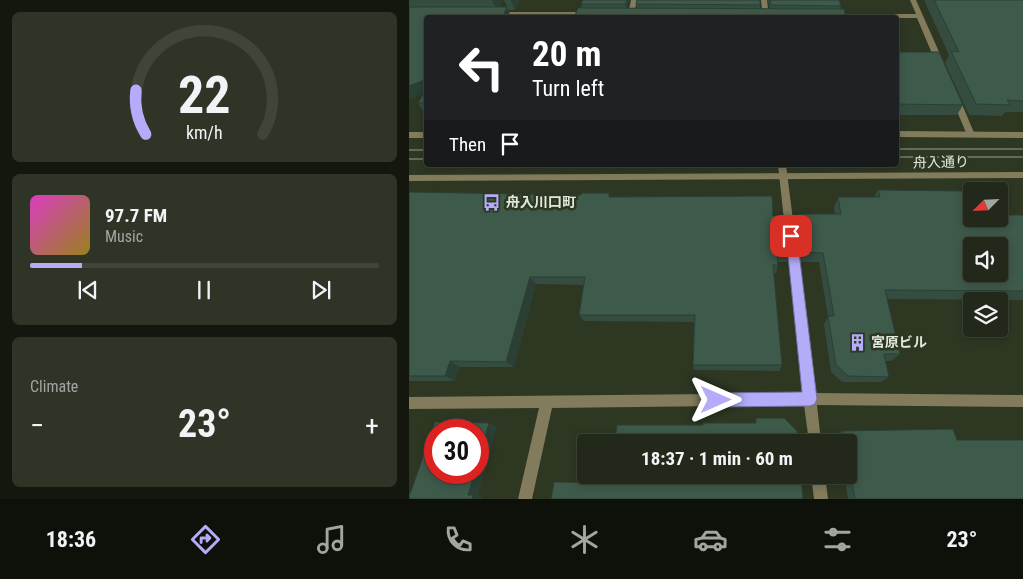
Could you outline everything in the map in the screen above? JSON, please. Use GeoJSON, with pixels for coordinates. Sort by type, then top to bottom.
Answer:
{"type":"FeatureCollection","features":[{"type":"Feature","properties":{"kind":"street"},"geometry":{"type":"LineString","coordinates":[[631,14],[634,0]]}},
{"type":"Feature","properties":{"kind":"street"},"geometry":{"type":"LineString","coordinates":[[764,0],[766,15]]}},
{"type":"Feature","properties":{"kind":"street"},"geometry":{"type":"LineString","coordinates":[[913,0],[942,68]]}},
{"type":"Feature","properties":{"kind":"street"},"geometry":{"type":"LineString","coordinates":[[491,13],[502,10],[594,14]]}},
{"type":"Feature","properties":{"kind":"street"},"geometry":{"type":"LineString","coordinates":[[621,14],[640,14]]}},
{"type":"Feature","properties":{"kind":"street"},"geometry":{"type":"LineString","coordinates":[[899,16],[919,16]]}},
{"type":"Feature","properties":{"kind":"street"},"geometry":{"type":"LineString","coordinates":[[950,86],[971,135]]}},
{"type":"Feature","properties":{"kind":"street"},"geometry":{"type":"LineString","coordinates":[[409,135],[424,134]]}},
{"type":"Feature","properties":{"kind":"street","name":"舟入通り"},"geometry":{"type":"LineString","coordinates":[[899,134],[1023,135]]}},
{"type":"Feature","properties":{"kind":"street"},"geometry":{"type":"LineString","coordinates":[[782,167],[814,434]]}},
{"type":"Feature","properties":{"kind":"street","name":"舟入通り"},"geometry":{"type":"LineString","coordinates":[[409,178],[1023,175]]}},
{"type":"Feature","properties":{"kind":"street"},"geometry":{"type":"LineString","coordinates":[[409,403],[810,399],[1023,400]]}},
{"type":"Feature","properties":{"kind":"street"},"geometry":{"type":"LineString","coordinates":[[525,499],[547,402]]}},
{"type":"Feature","properties":{"kind":"street"},"geometry":{"type":"LineString","coordinates":[[819,484],[821,499]]}},
{"type":"Feature","properties":{"kind":"building"},"geometry":{"type":"Polygon","coordinates":[[[583,0],[627,0],[625,4],[581,4],[583,0]]]}},
{"type":"Feature","properties":{"kind":"building"},"geometry":{"type":"Polygon","coordinates":[[[637,0],[760,0],[760,5],[636,4],[637,0]]]}},
{"type":"Feature","properties":{"kind":"building"},"geometry":{"type":"Polygon","coordinates":[[[770,0],[839,0],[841,6],[771,5],[770,0]]]}},
{"type":"Feature","properties":{"kind":"building"},"geometry":{"type":"Polygon","coordinates":[[[934,0],[1024,0],[1024,101],[1007,100],[1010,105],[976,104],[951,51],[959,52],[934,0]]]}},
{"type":"Feature","properties":{"kind":"building"},"geometry":{"type":"Polygon","coordinates":[[[409,7],[507,7],[503,15],[424,15],[424,80],[409,86],[409,7]]]}},
{"type":"Feature","properties":{"kind":"building"},"geometry":{"type":"Polygon","coordinates":[[[578,8],[844,9],[845,15],[575,15],[578,8]]]}},
{"type":"Feature","properties":{"kind":"building"},"geometry":{"type":"Polygon","coordinates":[[[899,52],[939,52],[963,105],[899,104],[899,52]]]}},
{"type":"Feature","properties":{"kind":"building"},"geometry":{"type":"Polygon","coordinates":[[[424,93],[424,103],[418,103],[424,93]]]}},
{"type":"Feature","properties":{"kind":"building"},"geometry":{"type":"Polygon","coordinates":[[[878,190],[963,191],[963,228],[1008,228],[1008,215],[1024,215],[1024,291],[885,290],[900,354],[884,354],[889,377],[848,376],[836,365],[828,316],[834,316],[823,253],[804,252],[798,214],[841,214],[838,197],[880,197],[878,190]]]}},
{"type":"Feature","properties":{"kind":"building"},"geometry":{"type":"Polygon","coordinates":[[[409,192],[581,195],[582,193],[609,193],[609,197],[772,196],[773,216],[785,216],[789,254],[777,254],[778,265],[773,265],[782,365],[693,365],[695,315],[579,315],[585,277],[530,277],[506,362],[450,361],[445,376],[409,376],[409,192]]]}},
{"type":"Feature","properties":{"kind":"building"},"geometry":{"type":"Polygon","coordinates":[[[756,418],[784,418],[797,431],[797,434],[616,434],[617,425],[756,423],[756,418]]]}},
{"type":"Feature","properties":{"kind":"building"},"geometry":{"type":"Polygon","coordinates":[[[953,429],[957,440],[1024,440],[1024,499],[855,499],[852,484],[857,484],[857,434],[843,434],[842,431],[953,429]]]}},
{"type":"Feature","properties":{"kind":"building"},"geometry":{"type":"Polygon","coordinates":[[[424,454],[424,484],[471,484],[468,495],[473,495],[472,499],[409,499],[424,454]]]}},
{"type":"Feature","properties":{"kind":"building"},"geometry":{"type":"Polygon","coordinates":[[[554,482],[577,482],[577,484],[802,484],[803,499],[551,499],[554,482]]]}},
{"type":"Feature","properties":{"kind":"tram line"},"geometry":{"type":"LineString","coordinates":[[899,149],[1024,149]]}},
{"type":"Feature","properties":{"kind":"tram line"},"geometry":{"type":"LineString","coordinates":[[409,150],[424,150]]}},
{"type":"Feature","properties":{"kind":"tram line"},"geometry":{"type":"LineString","coordinates":[[899,157],[1024,157]]}},
{"type":"Feature","properties":{"kind":"tram line"},"geometry":{"type":"LineString","coordinates":[[409,159],[424,159]]}},
{"type":"Feature","properties":{"kind":"place","name":"舟入川口町"},"geometry":{"type":"Point","coordinates":[492,202]}},
{"type":"Feature","properties":{"kind":"place","name":"宮原ビル"},"geometry":{"type":"Point","coordinates":[857,342]}},
{"type":"Feature","properties":{"kind":"route"},"geometry":{"type":"LineString","coordinates":[[716,400],[810,399],[791,236]]}}]}
